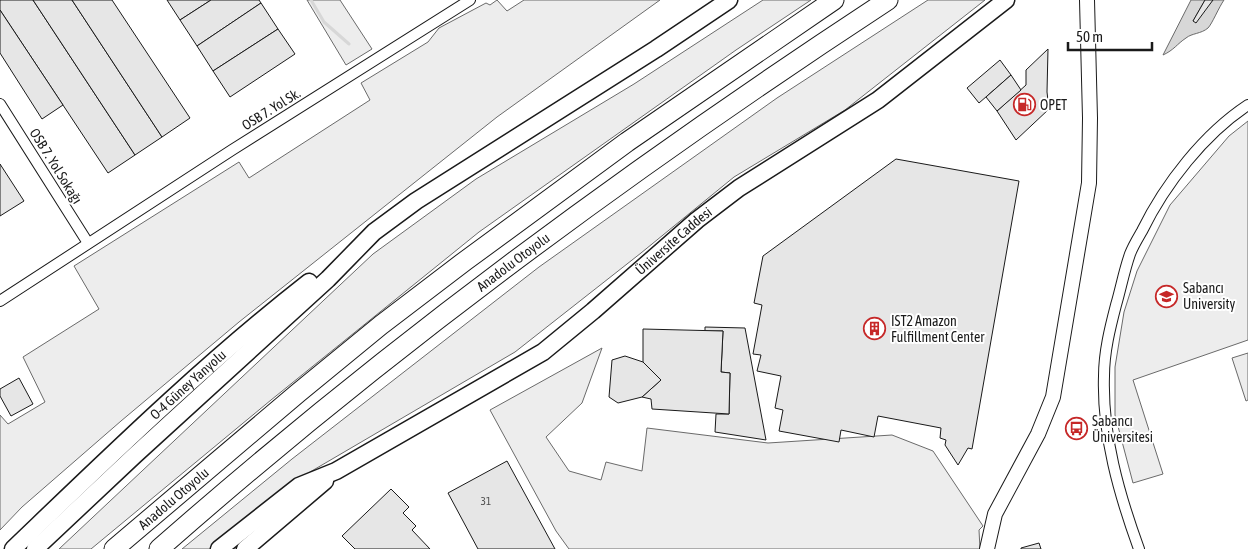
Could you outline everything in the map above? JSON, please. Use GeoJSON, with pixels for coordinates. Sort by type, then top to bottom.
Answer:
{"type":"FeatureCollection","features":[{"type":"Feature","properties":{"kind":"highway","name":"Anadolu Otoyolu"},"geometry":{"type":"LineString","coordinates":[[114,549],[298,393],[381,325],[449,273],[627,142],[834,0]]}},
{"type":"Feature","properties":{"kind":"highway","name":"Anadolu Otoyolu"},"geometry":{"type":"LineString","coordinates":[[159,549],[308,423],[478,288],[662,154],[888,0]]}},
{"type":"Feature","properties":{"kind":"main road"},"geometry":{"type":"LineString","coordinates":[[35,549],[134,455],[328,278],[374,232],[416,201],[730,0]]}},
{"type":"Feature","properties":{"kind":"main road","name":"Üniversite Caddesi"},"geometry":{"type":"LineString","coordinates":[[336,471],[543,352],[593,311],[696,220],[740,188],[878,100],[1006,0]]}},
{"type":"Feature","properties":{"kind":"main road","name":"O-4 Güney Yanyolu"},"geometry":{"type":"LineString","coordinates":[[13,549],[141,426],[261,320],[374,232]]}},
{"type":"Feature","properties":{"kind":"main road"},"geometry":{"type":"LineString","coordinates":[[219,549],[299,486],[336,471]]}},
{"type":"Feature","properties":{"kind":"main road"},"geometry":{"type":"LineString","coordinates":[[245,549],[336,471]]}},
{"type":"Feature","properties":{"kind":"street","name":"OSB 7. Yol Sk."},"geometry":{"type":"LineString","coordinates":[[0,301],[232,150],[470,0]]}},
{"type":"Feature","properties":{"kind":"street"},"geometry":{"type":"LineString","coordinates":[[987,549],[995,514],[1038,434],[1055,387],[1089,183],[1090,118],[1087,0]]}},
{"type":"Feature","properties":{"kind":"street","name":"OSB 7. Yol Sokağı"},"geometry":{"type":"LineString","coordinates":[[0,104],[88,243]]}},
{"type":"Feature","properties":{"kind":"street"},"geometry":{"type":"LineString","coordinates":[[1139,549],[1121,495],[1111,455],[1105,414],[1104,375],[1109,333],[1130,253],[1155,204],[1201,145],[1230,117],[1248,105]]}},
{"type":"Feature","properties":{"kind":"shaded area"},"geometry":{"type":"Polygon","coordinates":[[[307,0],[340,0],[372,49],[346,65],[307,0]]]}},
{"type":"Feature","properties":{"kind":"shaded area"},"geometry":{"type":"Polygon","coordinates":[[[497,0],[507,11],[524,0],[660,0],[497,117],[239,322],[22,507],[0,530],[0,415],[8,424],[45,402],[23,357],[99,309],[74,266],[239,162],[249,178],[370,100],[361,83],[428,42],[439,28],[486,3],[490,5],[497,0]]]}},
{"type":"Feature","properties":{"kind":"shaded area"},"geometry":{"type":"Polygon","coordinates":[[[763,0],[811,0],[736,50],[479,232],[271,400],[91,549],[59,549],[373,254],[476,179],[634,84],[763,0]]]}},
{"type":"Feature","properties":{"kind":"shaded area"},"geometry":{"type":"Polygon","coordinates":[[[928,0],[985,0],[845,110],[734,177],[515,352],[310,472],[215,549],[182,549],[292,459],[539,267],[777,98],[928,0]]]}},
{"type":"Feature","properties":{"kind":"shaded area"},"geometry":{"type":"Polygon","coordinates":[[[1191,0],[1205,0],[1193,21],[1213,0],[1224,0],[1208,28],[1188,36],[1163,55],[1191,0]]]}},
{"type":"Feature","properties":{"kind":"shaded area"},"geometry":{"type":"Polygon","coordinates":[[[1248,121],[1248,340],[1133,380],[1163,474],[1133,483],[1115,415],[1115,367],[1124,312],[1137,271],[1170,205],[1229,136],[1248,121]]]}},
{"type":"Feature","properties":{"kind":"shaded area"},"geometry":{"type":"Polygon","coordinates":[[[602,348],[582,403],[546,437],[569,471],[601,480],[606,462],[642,471],[647,428],[768,443],[892,435],[933,451],[983,526],[979,530],[980,549],[569,549],[556,531],[490,410],[602,348]]]}},
{"type":"Feature","properties":{"kind":"shaded area"},"geometry":{"type":"Polygon","coordinates":[[[1248,353],[1248,400],[1246,401],[1232,358],[1248,353]]]}},
{"type":"Feature","properties":{"kind":"building"},"geometry":{"type":"Polygon","coordinates":[[[0,0],[33,0],[135,155],[108,173],[0,10],[0,0]]]}},
{"type":"Feature","properties":{"kind":"building"},"geometry":{"type":"Polygon","coordinates":[[[33,0],[72,0],[162,137],[135,155],[33,0]]]}},
{"type":"Feature","properties":{"kind":"building"},"geometry":{"type":"Polygon","coordinates":[[[72,0],[112,0],[190,118],[162,137],[72,0]]]}},
{"type":"Feature","properties":{"kind":"building"},"geometry":{"type":"Polygon","coordinates":[[[167,0],[211,0],[180,20],[167,0]]]}},
{"type":"Feature","properties":{"kind":"building"},"geometry":{"type":"Polygon","coordinates":[[[211,0],[259,0],[261,3],[197,46],[180,20],[211,0]]]}},
{"type":"Feature","properties":{"kind":"building"},"geometry":{"type":"Polygon","coordinates":[[[1205,0],[1213,0],[1196,23],[1193,21],[1205,0]]]}},
{"type":"Feature","properties":{"kind":"building"},"geometry":{"type":"Polygon","coordinates":[[[261,3],[278,29],[213,71],[197,46],[261,3]]]}},
{"type":"Feature","properties":{"kind":"building"},"geometry":{"type":"Polygon","coordinates":[[[0,10],[63,105],[42,119],[0,53],[0,10]]]}},
{"type":"Feature","properties":{"kind":"building"},"geometry":{"type":"Polygon","coordinates":[[[278,29],[295,54],[230,97],[213,71],[278,29]]]}},
{"type":"Feature","properties":{"kind":"building"},"geometry":{"type":"Polygon","coordinates":[[[1048,49],[1047,92],[1049,109],[1016,140],[997,111],[1026,85],[1026,70],[1048,49]]]}},
{"type":"Feature","properties":{"kind":"building"},"geometry":{"type":"Polygon","coordinates":[[[1000,60],[1011,75],[979,103],[967,88],[1000,60]]]}},
{"type":"Feature","properties":{"kind":"building"},"geometry":{"type":"Polygon","coordinates":[[[1011,75],[1021,90],[997,111],[986,97],[1011,75]]]}},
{"type":"Feature","properties":{"kind":"building","name":"IST2 Amazon Fulfillment Center"},"geometry":{"type":"Polygon","coordinates":[[[896,159],[1019,181],[972,449],[968,448],[958,465],[945,445],[946,440],[940,438],[941,428],[878,416],[874,437],[841,430],[839,442],[779,431],[783,410],[775,408],[781,376],[757,371],[761,355],[753,354],[762,305],[754,303],[763,256],[896,159]]]}},
{"type":"Feature","properties":{"kind":"building"},"geometry":{"type":"Polygon","coordinates":[[[0,164],[24,201],[0,216],[0,164]]]}},
{"type":"Feature","properties":{"kind":"building"},"geometry":{"type":"Polygon","coordinates":[[[705,327],[745,328],[766,440],[715,432],[716,414],[729,414],[730,373],[721,372],[723,331],[705,331],[705,327]]]}},
{"type":"Feature","properties":{"kind":"building"},"geometry":{"type":"Polygon","coordinates":[[[643,329],[723,331],[721,372],[730,373],[729,414],[652,409],[651,399],[642,397],[661,380],[643,362],[643,329]]]}},
{"type":"Feature","properties":{"kind":"building"},"geometry":{"type":"Polygon","coordinates":[[[625,356],[643,362],[661,380],[642,397],[618,403],[609,397],[612,360],[625,356]]]}},
{"type":"Feature","properties":{"kind":"building"},"geometry":{"type":"Polygon","coordinates":[[[19,378],[33,404],[11,416],[0,396],[0,389],[19,378]]]}},
{"type":"Feature","properties":{"kind":"building"},"geometry":{"type":"Polygon","coordinates":[[[507,461],[555,549],[478,549],[448,493],[507,461]]]}},
{"type":"Feature","properties":{"kind":"building"},"geometry":{"type":"Polygon","coordinates":[[[391,489],[409,507],[403,513],[416,526],[412,530],[430,549],[355,549],[342,536],[391,489]]]}},
{"type":"Feature","properties":{"kind":"building"},"geometry":{"type":"Polygon","coordinates":[[[1039,543],[1041,549],[1021,549],[1021,548],[1039,543]]]}},
{"type":"Feature","properties":{"kind":"waterway"},"geometry":{"type":"LineString","coordinates":[[311,0],[324,22],[349,44]]}},
{"type":"Feature","properties":{"kind":"place","name":"OPET"},"geometry":{"type":"Point","coordinates":[1024,105]}},
{"type":"Feature","properties":{"kind":"place","name":"Sabancı University"},"geometry":{"type":"Point","coordinates":[1167,296]}},
{"type":"Feature","properties":{"kind":"place","name":"IST2 Amazon Fulfillment Center"},"geometry":{"type":"Point","coordinates":[875,329]}},
{"type":"Feature","properties":{"kind":"place","name":"Sabancı Üniversitesi"},"geometry":{"type":"Point","coordinates":[1076,429]}}]}
